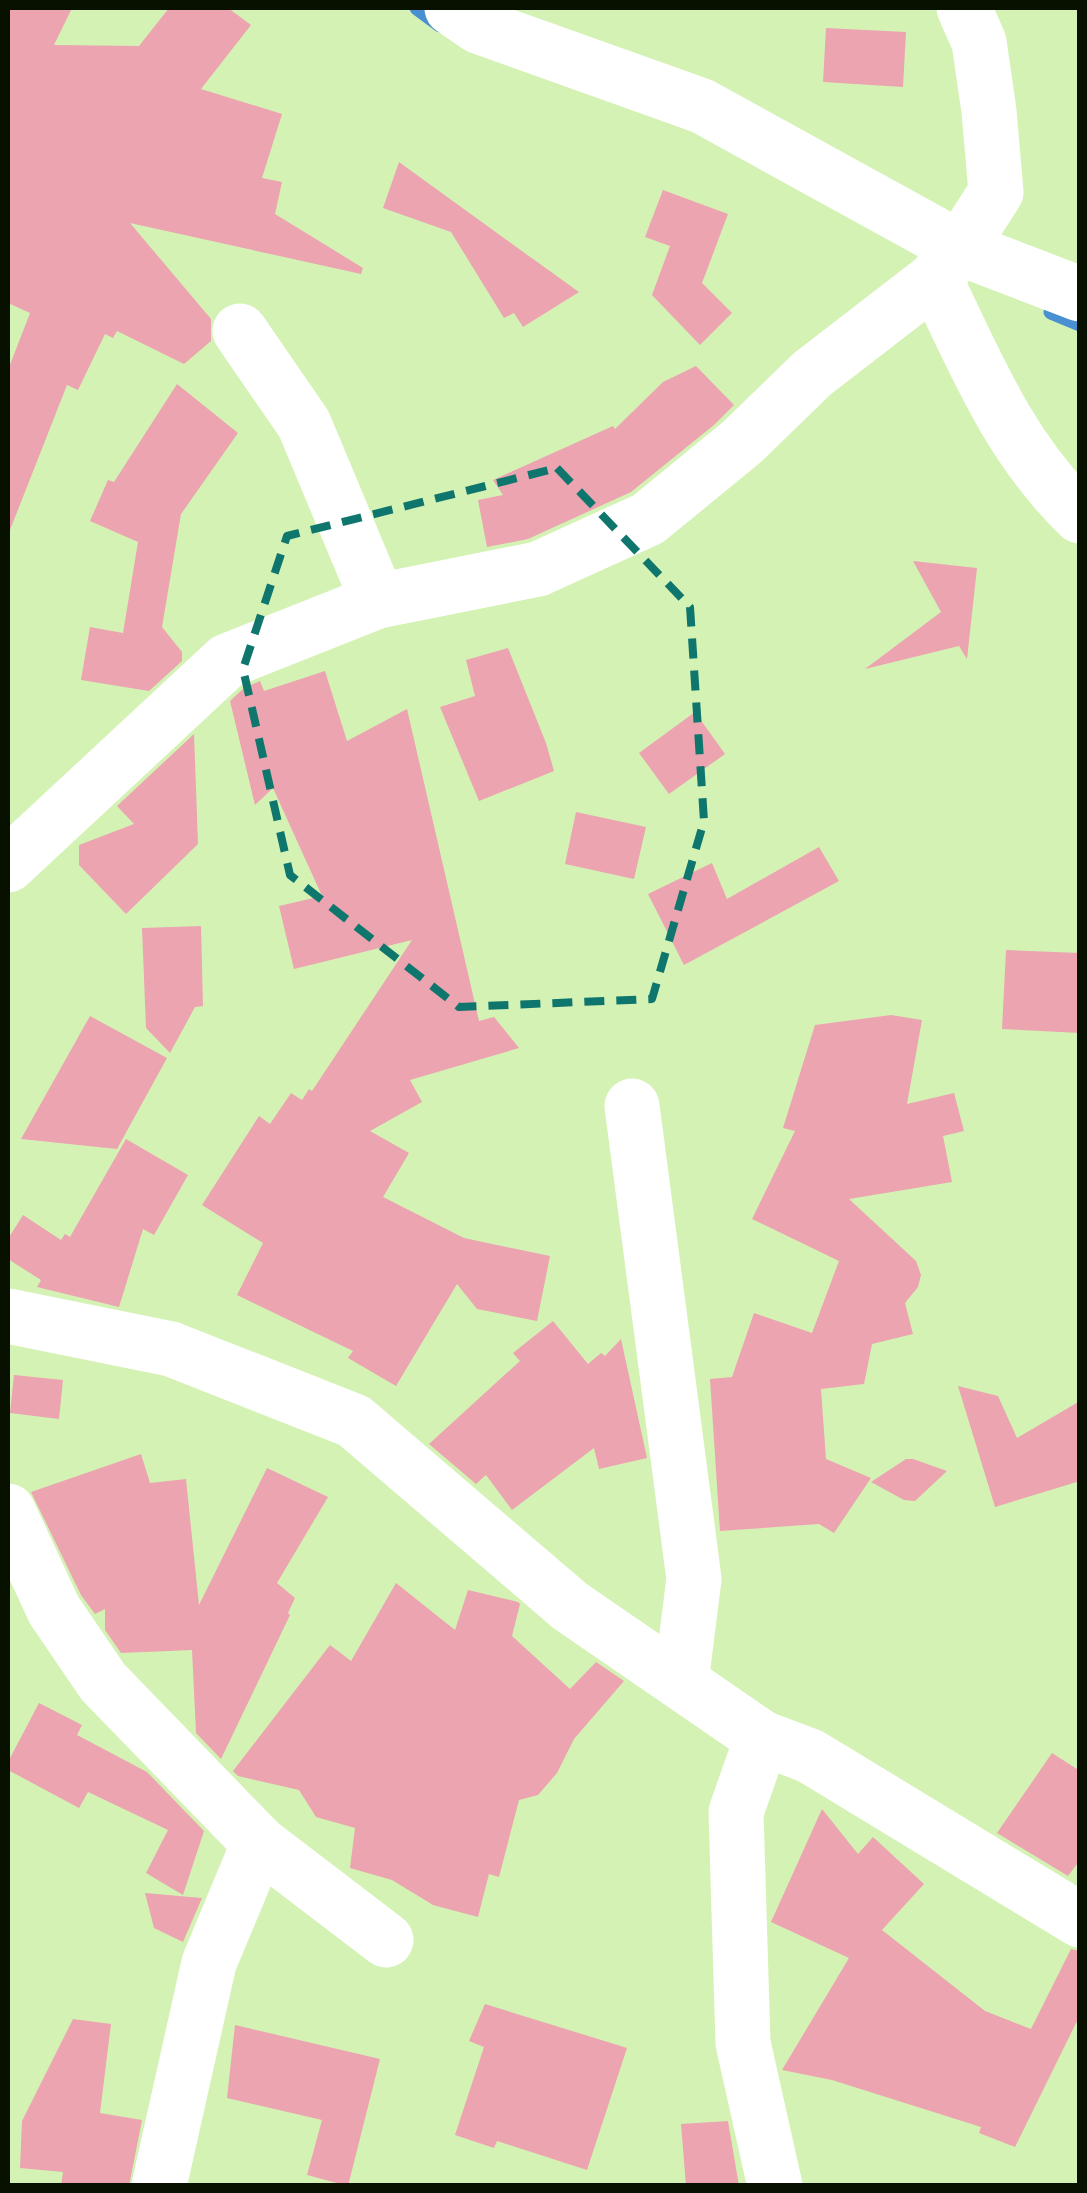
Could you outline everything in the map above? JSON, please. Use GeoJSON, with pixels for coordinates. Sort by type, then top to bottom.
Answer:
{"type":"FeatureCollection","features":[{"type":"Feature","properties":{"kind":"street"},"geometry":{"type":"LineString","coordinates":[[452,8],[478,26],[702,106],[948,264],[1080,294]]}},
{"type":"Feature","properties":{"kind":"street"},"geometry":{"type":"LineString","coordinates":[[8,866],[227,661],[378,601],[538,569],[648,518],[742,442],[812,374],[948,264],[996,192],[978,42],[964,8]]}},
{"type":"Feature","properties":{"kind":"street"},"geometry":{"type":"LineString","coordinates":[[948,264],[1003,421],[1056,492],[1080,516]]}},
{"type":"Feature","properties":{"kind":"street"},"geometry":{"type":"LineString","coordinates":[[240,331],[304,424],[378,601]]}},
{"type":"Feature","properties":{"kind":"street"},"geometry":{"type":"LineString","coordinates":[[632,1106],[694,1579],[681,1682]]}},
{"type":"Feature","properties":{"kind":"street"},"geometry":{"type":"LineString","coordinates":[[8,1316],[172,1349],[354,1420],[570,1606],[762,1738],[810,1756],[1080,1920]]}},
{"type":"Feature","properties":{"kind":"street"},"geometry":{"type":"LineString","coordinates":[[8,1511],[54,1610],[103,1682],[259,1842],[386,1940]]}},
{"type":"Feature","properties":{"kind":"street"},"geometry":{"type":"LineString","coordinates":[[762,1738],[736,1812],[744,2043],[776,2186]]}},
{"type":"Feature","properties":{"kind":"street"},"geometry":{"type":"LineString","coordinates":[[159,2186],[209,1963],[259,1842]]}},
{"type":"Feature","properties":{"kind":"highlighted area"},"geometry":{"type":"Polygon","coordinates":[[[557,468],[690,607],[704,821],[652,999],[459,1007],[290,875],[243,669],[287,536],[557,468]]]}},
{"type":"Feature","properties":{"kind":"building"},"geometry":{"type":"Polygon","coordinates":[[[8,8],[72,8],[54,45],[139,46],[169,8],[228,8],[251,25],[201,89],[282,114],[262,178],[282,182],[275,214],[363,268],[361,274],[130,223],[211,319],[211,341],[184,364],[117,331],[113,338],[105,334],[78,390],[67,385],[10,530],[8,370],[30,313],[8,303],[8,8]]]}},
{"type":"Feature","properties":{"kind":"building"},"geometry":{"type":"Polygon","coordinates":[[[826,28],[906,32],[903,87],[823,82],[826,28]]]}},
{"type":"Feature","properties":{"kind":"building"},"geometry":{"type":"Polygon","coordinates":[[[399,162],[579,292],[523,327],[514,313],[504,318],[451,232],[383,208],[399,162]]]}},
{"type":"Feature","properties":{"kind":"building"},"geometry":{"type":"Polygon","coordinates":[[[663,190],[728,214],[702,283],[732,313],[700,345],[652,295],[670,246],[645,237],[663,190]]]}},
{"type":"Feature","properties":{"kind":"building"},"geometry":{"type":"Polygon","coordinates":[[[696,366],[734,405],[714,425],[631,492],[528,539],[487,547],[478,500],[503,495],[493,480],[613,426],[615,429],[663,382],[696,366]]]}},
{"type":"Feature","properties":{"kind":"building"},"geometry":{"type":"Polygon","coordinates":[[[177,384],[238,433],[181,514],[162,627],[182,652],[182,661],[149,691],[81,680],[90,627],[123,633],[138,542],[90,521],[108,480],[114,482],[177,384]]]}},
{"type":"Feature","properties":{"kind":"building"},"geometry":{"type":"Polygon","coordinates":[[[913,561],[977,568],[967,659],[959,646],[865,669],[941,612],[913,561]]]}},
{"type":"Feature","properties":{"kind":"building"},"geometry":{"type":"Polygon","coordinates":[[[508,648],[554,771],[479,801],[440,707],[475,696],[466,660],[508,648]]]}},
{"type":"Feature","properties":{"kind":"building"},"geometry":{"type":"Polygon","coordinates":[[[325,671],[347,741],[407,709],[479,1021],[494,1017],[519,1048],[410,1080],[422,1102],[370,1131],[409,1153],[383,1197],[464,1238],[550,1256],[537,1321],[477,1309],[457,1284],[396,1386],[348,1358],[353,1351],[237,1295],[263,1243],[202,1205],[259,1116],[270,1124],[291,1093],[302,1100],[309,1089],[312,1091],[412,940],[294,969],[279,906],[322,896],[273,788],[255,805],[230,701],[244,688],[260,681],[264,691],[325,671]]]}},
{"type":"Feature","properties":{"kind":"building"},"geometry":{"type":"Polygon","coordinates":[[[695,712],[725,754],[669,794],[639,753],[695,712]]]}},
{"type":"Feature","properties":{"kind":"building"},"geometry":{"type":"Polygon","coordinates":[[[194,734],[198,844],[126,914],[79,865],[79,845],[134,824],[117,806],[194,734]]]}},
{"type":"Feature","properties":{"kind":"building"},"geometry":{"type":"Polygon","coordinates":[[[576,812],[646,827],[634,879],[565,864],[576,812]]]}},
{"type":"Feature","properties":{"kind":"building"},"geometry":{"type":"Polygon","coordinates":[[[819,847],[839,881],[684,965],[648,894],[712,863],[727,899],[819,847]]]}},
{"type":"Feature","properties":{"kind":"building"},"geometry":{"type":"Polygon","coordinates":[[[201,926],[203,1006],[195,1007],[170,1053],[146,1028],[142,928],[201,926]]]}},
{"type":"Feature","properties":{"kind":"building"},"geometry":{"type":"Polygon","coordinates":[[[1006,950],[1080,953],[1080,1033],[1002,1029],[1006,950]]]}},
{"type":"Feature","properties":{"kind":"building"},"geometry":{"type":"Polygon","coordinates":[[[891,1015],[922,1020],[907,1104],[954,1093],[964,1131],[943,1136],[952,1182],[849,1199],[916,1261],[921,1275],[918,1287],[905,1303],[913,1334],[872,1344],[864,1384],[821,1389],[826,1459],[871,1478],[834,1533],[819,1524],[720,1531],[710,1379],[732,1377],[754,1313],[812,1333],[839,1261],[752,1219],[795,1131],[783,1128],[815,1025],[891,1015]]]}},
{"type":"Feature","properties":{"kind":"building"},"geometry":{"type":"Polygon","coordinates":[[[90,1016],[167,1058],[117,1149],[21,1139],[90,1016]]]}},
{"type":"Feature","properties":{"kind":"building"},"geometry":{"type":"Polygon","coordinates":[[[126,1139],[188,1175],[154,1235],[143,1229],[119,1307],[37,1287],[41,1280],[8,1259],[8,1239],[23,1215],[61,1240],[65,1234],[70,1237],[126,1139]]]}},
{"type":"Feature","properties":{"kind":"building"},"geometry":{"type":"Polygon","coordinates":[[[553,1321],[588,1364],[601,1353],[605,1356],[621,1339],[647,1458],[599,1469],[594,1448],[512,1510],[486,1475],[476,1484],[429,1444],[520,1361],[513,1353],[553,1321]]]}},
{"type":"Feature","properties":{"kind":"building"},"geometry":{"type":"Polygon","coordinates":[[[14,1375],[63,1380],[59,1419],[10,1413],[14,1375]]]}},
{"type":"Feature","properties":{"kind":"building"},"geometry":{"type":"Polygon","coordinates":[[[958,1386],[998,1396],[1017,1438],[1080,1401],[1080,1481],[995,1507],[958,1386]]]}},
{"type":"Feature","properties":{"kind":"building"},"geometry":{"type":"Polygon","coordinates":[[[141,1454],[150,1483],[186,1479],[199,1605],[267,1468],[328,1497],[277,1583],[295,1598],[290,1615],[221,1759],[196,1733],[192,1650],[121,1653],[105,1630],[105,1609],[95,1614],[81,1595],[31,1492],[141,1454]]]}},
{"type":"Feature","properties":{"kind":"building"},"geometry":{"type":"Polygon","coordinates":[[[906,1459],[947,1471],[915,1501],[904,1500],[871,1482],[906,1459]]]}},
{"type":"Feature","properties":{"kind":"building"},"geometry":{"type":"Polygon","coordinates":[[[396,1583],[455,1630],[468,1590],[518,1602],[512,1636],[570,1689],[596,1662],[624,1681],[574,1739],[557,1773],[538,1795],[519,1800],[499,1877],[489,1874],[478,1917],[433,1905],[392,1880],[350,1868],[355,1828],[316,1817],[299,1790],[238,1776],[233,1771],[330,1645],[351,1661],[396,1583]]]}},
{"type":"Feature","properties":{"kind":"building"},"geometry":{"type":"Polygon","coordinates":[[[39,1703],[82,1725],[77,1735],[147,1772],[204,1831],[183,1895],[146,1873],[168,1830],[88,1792],[79,1808],[8,1770],[8,1762],[39,1703]]]}},
{"type":"Feature","properties":{"kind":"building"},"geometry":{"type":"Polygon","coordinates":[[[1052,1753],[1080,1771],[1080,1860],[1068,1876],[997,1833],[1052,1753]]]}},
{"type":"Feature","properties":{"kind":"building"},"geometry":{"type":"Polygon","coordinates":[[[822,1809],[858,1854],[873,1837],[924,1884],[882,1930],[985,2011],[1031,2029],[1071,1949],[1080,1951],[1080,2015],[1015,2147],[979,2133],[981,2127],[832,2080],[782,2070],[849,1958],[771,1922],[822,1809]]]}},
{"type":"Feature","properties":{"kind":"building"},"geometry":{"type":"Polygon","coordinates":[[[145,1893],[202,1898],[183,1942],[154,1928],[145,1893]]]}},
{"type":"Feature","properties":{"kind":"building"},"geometry":{"type":"Polygon","coordinates":[[[485,2004],[627,2048],[587,2170],[497,2141],[494,2148],[455,2135],[484,2047],[469,2041],[485,2004]]]}},
{"type":"Feature","properties":{"kind":"building"},"geometry":{"type":"Polygon","coordinates":[[[73,2019],[111,2024],[100,2113],[142,2120],[129,2186],[61,2186],[63,2172],[20,2168],[22,2121],[73,2019]]]}},
{"type":"Feature","properties":{"kind":"building"},"geometry":{"type":"Polygon","coordinates":[[[235,2025],[380,2059],[348,2186],[307,2175],[322,2120],[227,2098],[235,2025]]]}},
{"type":"Feature","properties":{"kind":"building"},"geometry":{"type":"Polygon","coordinates":[[[728,2121],[739,2186],[686,2186],[681,2124],[728,2121]]]}},
{"type":"Feature","properties":{"kind":"waterway"},"geometry":{"type":"LineString","coordinates":[[417,8],[440,25]]}},
{"type":"Feature","properties":{"kind":"waterway"},"geometry":{"type":"LineString","coordinates":[[1051,312],[1080,324]]}}]}
